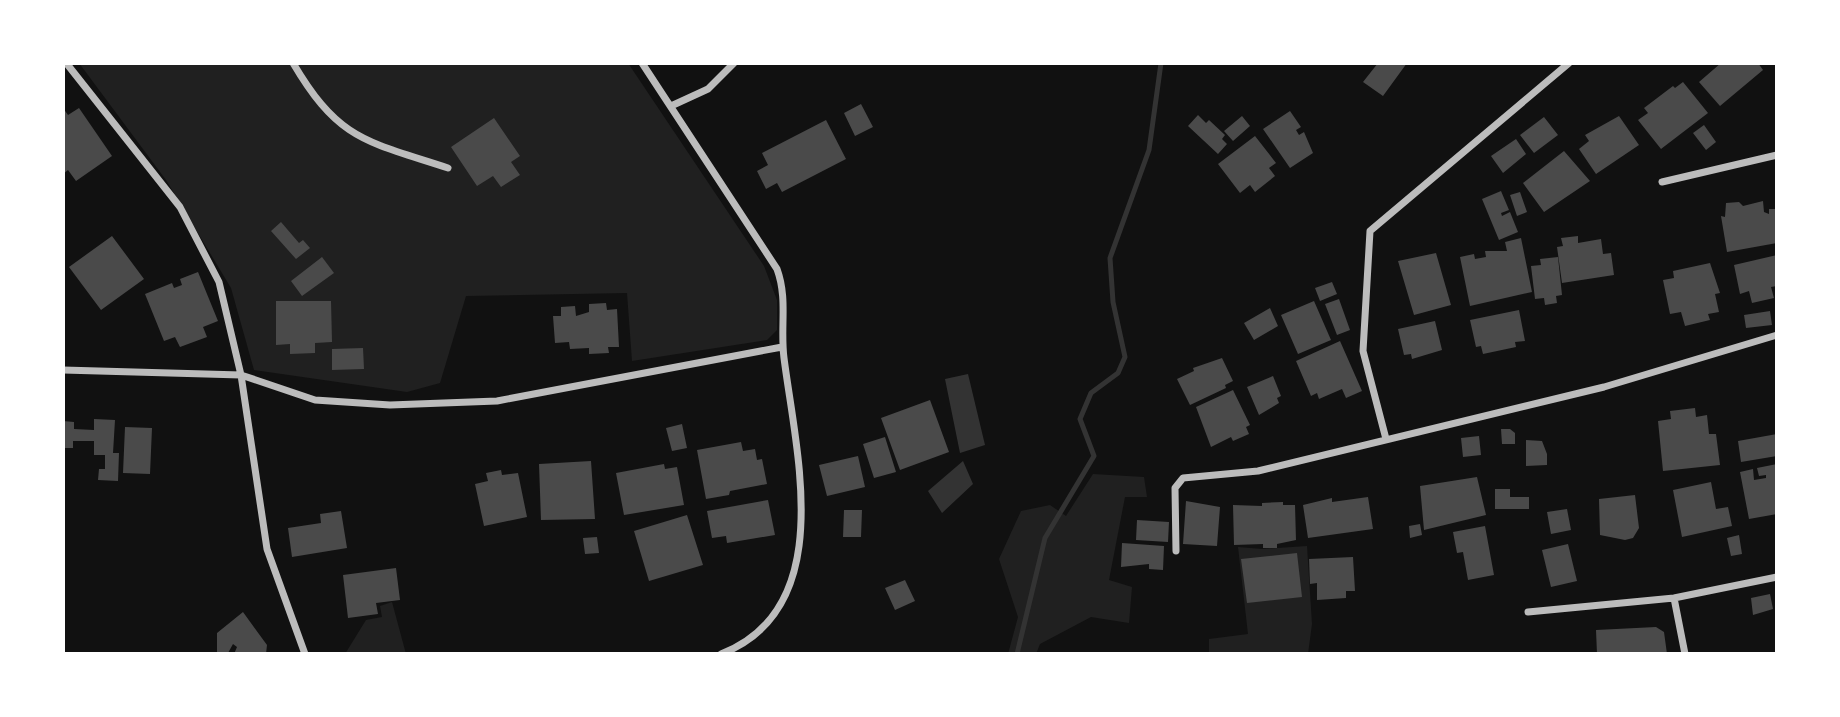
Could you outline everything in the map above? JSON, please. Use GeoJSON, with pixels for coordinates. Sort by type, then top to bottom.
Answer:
{"type":"FeatureCollection","features":[{"type":"Feature","properties":{"kind":"street"},"geometry":{"type":"LineString","coordinates":[[293,63],[311,93],[340,126],[364,141],[447,168]]}},
{"type":"Feature","properties":{"kind":"street"},"geometry":{"type":"LineString","coordinates":[[642,63],[777,269],[784,299],[782,346],[802,495],[800,554],[779,606],[766,625],[740,646],[720,654]]}},
{"type":"Feature","properties":{"kind":"street"},"geometry":{"type":"LineString","coordinates":[[671,106],[708,89],[734,63]]}},
{"type":"Feature","properties":{"kind":"street"},"geometry":{"type":"LineString","coordinates":[[1386,439],[1363,351],[1370,231],[1569,63]]}},
{"type":"Feature","properties":{"kind":"street"},"geometry":{"type":"LineString","coordinates":[[66,65],[180,207],[219,282],[241,375],[267,549],[305,654]]}},
{"type":"Feature","properties":{"kind":"street"},"geometry":{"type":"LineString","coordinates":[[1662,182],[1777,155]]}},
{"type":"Feature","properties":{"kind":"street"},"geometry":{"type":"LineString","coordinates":[[1176,551],[1175,488],[1183,478],[1258,471],[1604,387],[1777,335]]}},
{"type":"Feature","properties":{"kind":"street"},"geometry":{"type":"LineString","coordinates":[[63,370],[241,375],[315,400],[390,405],[497,401],[782,346]]}},
{"type":"Feature","properties":{"kind":"street"},"geometry":{"type":"LineString","coordinates":[[1528,612],[1674,598],[1777,577]]}},
{"type":"Feature","properties":{"kind":"street"},"geometry":{"type":"LineString","coordinates":[[1674,598],[1685,654]]}},
{"type":"Feature","properties":{"kind":"shaded area"},"geometry":{"type":"Polygon","coordinates":[[[79,63],[628,63],[764,266],[777,300],[777,330],[767,340],[632,361],[627,293],[466,296],[440,383],[407,392],[254,370],[231,288],[166,180],[79,63]]]}},
{"type":"Feature","properties":{"kind":"shaded area"},"geometry":{"type":"Polygon","coordinates":[[[968,374],[985,445],[960,453],[945,379],[968,374]]]}},
{"type":"Feature","properties":{"kind":"shaded area"},"geometry":{"type":"Polygon","coordinates":[[[963,461],[973,484],[942,513],[928,491],[963,461]]]}},
{"type":"Feature","properties":{"kind":"shaded area"},"geometry":{"type":"Polygon","coordinates":[[[1093,474],[1144,477],[1147,497],[1125,497],[1109,580],[1132,587],[1129,623],[1091,617],[1040,644],[1036,654],[1008,654],[1018,617],[999,559],[1021,511],[1050,505],[1066,516],[1093,474]]]}},
{"type":"Feature","properties":{"kind":"shaded area"},"geometry":{"type":"Polygon","coordinates":[[[1307,546],[1312,624],[1308,654],[1209,654],[1209,639],[1248,634],[1238,547],[1262,549],[1307,546]]]}},
{"type":"Feature","properties":{"kind":"shaded area"},"geometry":{"type":"Polygon","coordinates":[[[392,602],[406,654],[345,654],[366,620],[382,617],[380,606],[392,602]]]}},
{"type":"Feature","properties":{"kind":"building"},"geometry":{"type":"Polygon","coordinates":[[[1378,63],[1407,63],[1383,96],[1363,82],[1378,63]]]}},
{"type":"Feature","properties":{"kind":"building"},"geometry":{"type":"Polygon","coordinates":[[[1721,63],[1758,63],[1763,70],[1720,106],[1699,82],[1721,63]]]}},
{"type":"Feature","properties":{"kind":"building"},"geometry":{"type":"Polygon","coordinates":[[[1683,82],[1708,113],[1661,149],[1638,120],[1648,113],[1644,108],[1673,86],[1675,88],[1683,82]]]}},
{"type":"Feature","properties":{"kind":"building"},"geometry":{"type":"Polygon","coordinates":[[[861,104],[873,127],[855,136],[844,113],[861,104]]]}},
{"type":"Feature","properties":{"kind":"building"},"geometry":{"type":"Polygon","coordinates":[[[63,108],[68,115],[79,108],[112,156],[76,181],[68,170],[63,174],[63,108]]]}},
{"type":"Feature","properties":{"kind":"building"},"geometry":{"type":"Polygon","coordinates":[[[1290,111],[1301,127],[1296,130],[1299,135],[1304,132],[1313,153],[1290,168],[1263,129],[1290,111]]]}},
{"type":"Feature","properties":{"kind":"building"},"geometry":{"type":"Polygon","coordinates":[[[1198,115],[1206,123],[1209,120],[1225,135],[1222,139],[1227,144],[1218,154],[1188,126],[1198,115]]]}},
{"type":"Feature","properties":{"kind":"building"},"geometry":{"type":"Polygon","coordinates":[[[1242,116],[1250,126],[1233,141],[1224,131],[1242,116]]]}},
{"type":"Feature","properties":{"kind":"building"},"geometry":{"type":"Polygon","coordinates":[[[1619,116],[1639,145],[1596,174],[1579,149],[1589,141],[1585,135],[1619,116]]]}},
{"type":"Feature","properties":{"kind":"building"},"geometry":{"type":"Polygon","coordinates":[[[1544,117],[1558,135],[1534,153],[1520,135],[1544,117]]]}},
{"type":"Feature","properties":{"kind":"building"},"geometry":{"type":"Polygon","coordinates":[[[494,118],[520,156],[511,162],[520,175],[501,187],[493,176],[477,186],[451,147],[494,118]]]}},
{"type":"Feature","properties":{"kind":"building"},"geometry":{"type":"Polygon","coordinates":[[[826,120],[846,159],[782,192],[777,183],[766,189],[757,171],[768,165],[762,153],[826,120]]]}},
{"type":"Feature","properties":{"kind":"building"},"geometry":{"type":"Polygon","coordinates":[[[1704,125],[1716,142],[1706,150],[1693,133],[1704,125]]]}},
{"type":"Feature","properties":{"kind":"building"},"geometry":{"type":"Polygon","coordinates":[[[1255,136],[1276,163],[1269,168],[1275,176],[1255,192],[1250,185],[1240,193],[1218,164],[1255,136]]]}},
{"type":"Feature","properties":{"kind":"building"},"geometry":{"type":"Polygon","coordinates":[[[1516,139],[1526,154],[1503,173],[1491,156],[1516,139]]]}},
{"type":"Feature","properties":{"kind":"building"},"geometry":{"type":"Polygon","coordinates":[[[1564,151],[1590,181],[1544,212],[1523,183],[1564,151]]]}},
{"type":"Feature","properties":{"kind":"building"},"geometry":{"type":"Polygon","coordinates":[[[1501,191],[1509,210],[1501,213],[1502,216],[1510,212],[1518,232],[1499,240],[1482,199],[1501,191]]]}},
{"type":"Feature","properties":{"kind":"building"},"geometry":{"type":"Polygon","coordinates":[[[1520,192],[1527,212],[1517,216],[1510,195],[1520,192]]]}},
{"type":"Feature","properties":{"kind":"building"},"geometry":{"type":"Polygon","coordinates":[[[1763,201],[1764,212],[1769,214],[1769,209],[1777,209],[1777,243],[1727,252],[1721,216],[1725,217],[1726,203],[1739,202],[1743,206],[1763,201]]]}},
{"type":"Feature","properties":{"kind":"building"},"geometry":{"type":"Polygon","coordinates":[[[281,222],[299,243],[303,240],[310,248],[296,259],[271,231],[281,222]]]}},
{"type":"Feature","properties":{"kind":"building"},"geometry":{"type":"Polygon","coordinates":[[[112,236],[144,279],[101,310],[69,267],[112,236]]]}},
{"type":"Feature","properties":{"kind":"building"},"geometry":{"type":"Polygon","coordinates":[[[1578,236],[1578,243],[1601,239],[1603,254],[1611,253],[1614,275],[1562,283],[1557,247],[1563,246],[1561,238],[1578,236]]]}},
{"type":"Feature","properties":{"kind":"building"},"geometry":{"type":"Polygon","coordinates":[[[1521,238],[1532,292],[1470,306],[1460,257],[1474,254],[1475,259],[1486,257],[1485,251],[1507,251],[1505,242],[1521,238]]]}},
{"type":"Feature","properties":{"kind":"building"},"geometry":{"type":"Polygon","coordinates":[[[1436,253],[1451,305],[1414,315],[1398,261],[1436,253]]]}},
{"type":"Feature","properties":{"kind":"building"},"geometry":{"type":"Polygon","coordinates":[[[1777,255],[1777,286],[1771,287],[1774,298],[1752,303],[1749,291],[1740,294],[1734,265],[1777,255]]]}},
{"type":"Feature","properties":{"kind":"building"},"geometry":{"type":"Polygon","coordinates":[[[322,257],[334,273],[302,296],[291,281],[322,257]]]}},
{"type":"Feature","properties":{"kind":"building"},"geometry":{"type":"Polygon","coordinates":[[[1558,257],[1562,295],[1556,296],[1557,303],[1545,305],[1544,298],[1535,299],[1531,266],[1541,265],[1540,259],[1558,257]]]}},
{"type":"Feature","properties":{"kind":"building"},"geometry":{"type":"Polygon","coordinates":[[[1710,263],[1720,293],[1715,294],[1719,312],[1708,314],[1710,320],[1685,326],[1681,312],[1670,314],[1663,280],[1674,278],[1673,271],[1710,263]]]}},
{"type":"Feature","properties":{"kind":"building"},"geometry":{"type":"Polygon","coordinates":[[[198,272],[218,321],[203,327],[207,337],[180,347],[175,337],[164,341],[145,294],[172,283],[174,288],[182,285],[180,279],[198,272]]]}},
{"type":"Feature","properties":{"kind":"building"},"geometry":{"type":"Polygon","coordinates":[[[1332,282],[1337,294],[1320,301],[1315,288],[1332,282]]]}},
{"type":"Feature","properties":{"kind":"building"},"geometry":{"type":"Polygon","coordinates":[[[1339,299],[1350,330],[1337,335],[1325,304],[1339,299]]]}},
{"type":"Feature","properties":{"kind":"building"},"geometry":{"type":"Polygon","coordinates":[[[276,301],[331,301],[332,342],[315,343],[315,353],[290,354],[290,344],[276,345],[276,301]]]}},
{"type":"Feature","properties":{"kind":"building"},"geometry":{"type":"Polygon","coordinates":[[[1314,301],[1331,340],[1298,354],[1281,315],[1314,301]]]}},
{"type":"Feature","properties":{"kind":"building"},"geometry":{"type":"Polygon","coordinates":[[[606,303],[607,310],[617,309],[619,347],[608,347],[609,353],[589,354],[589,348],[570,349],[569,342],[555,343],[553,316],[561,316],[561,307],[575,306],[576,316],[589,312],[589,304],[606,303]]]}},
{"type":"Feature","properties":{"kind":"building"},"geometry":{"type":"Polygon","coordinates":[[[1270,308],[1278,326],[1254,340],[1244,323],[1270,308]]]}},
{"type":"Feature","properties":{"kind":"building"},"geometry":{"type":"Polygon","coordinates":[[[1519,310],[1525,341],[1515,342],[1516,347],[1483,354],[1481,346],[1476,347],[1470,320],[1519,310]]]}},
{"type":"Feature","properties":{"kind":"building"},"geometry":{"type":"Polygon","coordinates":[[[1770,311],[1772,325],[1746,328],[1744,315],[1770,311]]]}},
{"type":"Feature","properties":{"kind":"building"},"geometry":{"type":"Polygon","coordinates":[[[1435,321],[1442,350],[1412,359],[1411,354],[1404,355],[1398,329],[1435,321]]]}},
{"type":"Feature","properties":{"kind":"building"},"geometry":{"type":"Polygon","coordinates":[[[1340,341],[1362,391],[1346,398],[1342,389],[1319,399],[1317,393],[1311,396],[1296,361],[1340,341]]]}},
{"type":"Feature","properties":{"kind":"building"},"geometry":{"type":"Polygon","coordinates":[[[363,348],[364,369],[332,370],[332,349],[363,348]]]}},
{"type":"Feature","properties":{"kind":"building"},"geometry":{"type":"Polygon","coordinates":[[[1222,358],[1233,381],[1225,385],[1226,388],[1190,405],[1177,379],[1194,371],[1193,368],[1222,358]]]}},
{"type":"Feature","properties":{"kind":"building"},"geometry":{"type":"Polygon","coordinates":[[[1273,376],[1281,396],[1277,398],[1279,403],[1259,415],[1247,387],[1273,376]]]}},
{"type":"Feature","properties":{"kind":"building"},"geometry":{"type":"Polygon","coordinates":[[[1233,390],[1250,425],[1246,427],[1249,434],[1233,441],[1231,437],[1211,447],[1196,407],[1233,390]]]}},
{"type":"Feature","properties":{"kind":"building"},"geometry":{"type":"Polygon","coordinates":[[[930,400],[949,452],[900,470],[881,418],[930,400]]]}},
{"type":"Feature","properties":{"kind":"building"},"geometry":{"type":"Polygon","coordinates":[[[1695,408],[1696,417],[1707,415],[1709,434],[1716,434],[1720,465],[1663,471],[1658,421],[1671,419],[1670,411],[1695,408]]]}},
{"type":"Feature","properties":{"kind":"building"},"geometry":{"type":"Polygon","coordinates":[[[94,419],[115,420],[113,453],[119,453],[118,481],[98,480],[99,469],[105,469],[105,455],[94,455],[94,441],[73,441],[73,448],[63,448],[63,421],[74,422],[74,429],[94,430],[94,419]]]}},
{"type":"Feature","properties":{"kind":"building"},"geometry":{"type":"Polygon","coordinates":[[[682,424],[687,448],[672,451],[666,428],[682,424]]]}},
{"type":"Feature","properties":{"kind":"building"},"geometry":{"type":"Polygon","coordinates":[[[125,427],[152,428],[150,474],[123,473],[125,427]]]}},
{"type":"Feature","properties":{"kind":"building"},"geometry":{"type":"Polygon","coordinates":[[[1501,429],[1510,429],[1515,433],[1515,444],[1502,444],[1501,429]]]}},
{"type":"Feature","properties":{"kind":"building"},"geometry":{"type":"Polygon","coordinates":[[[1777,434],[1777,456],[1741,462],[1738,441],[1777,434]]]}},
{"type":"Feature","properties":{"kind":"building"},"geometry":{"type":"Polygon","coordinates":[[[1479,436],[1481,455],[1463,457],[1461,438],[1479,436]]]}},
{"type":"Feature","properties":{"kind":"building"},"geometry":{"type":"Polygon","coordinates":[[[885,437],[896,472],[874,478],[863,444],[885,437]]]}},
{"type":"Feature","properties":{"kind":"building"},"geometry":{"type":"Polygon","coordinates":[[[1526,440],[1542,441],[1547,454],[1547,465],[1526,466],[1526,440]]]}},
{"type":"Feature","properties":{"kind":"building"},"geometry":{"type":"Polygon","coordinates":[[[741,442],[743,451],[755,449],[757,460],[762,459],[767,484],[706,499],[697,450],[741,442]]]}},
{"type":"Feature","properties":{"kind":"building"},"geometry":{"type":"Polygon","coordinates":[[[858,456],[865,487],[827,496],[819,465],[858,456]]]}},
{"type":"Feature","properties":{"kind":"building"},"geometry":{"type":"Polygon","coordinates":[[[591,461],[595,519],[541,520],[539,464],[591,461]]]}},
{"type":"Feature","properties":{"kind":"building"},"geometry":{"type":"Polygon","coordinates":[[[664,464],[665,469],[677,467],[684,505],[624,515],[616,473],[664,464]]]}},
{"type":"Feature","properties":{"kind":"building"},"geometry":{"type":"Polygon","coordinates":[[[1777,464],[1777,514],[1749,519],[1740,472],[1753,469],[1754,480],[1766,478],[1766,475],[1759,476],[1757,468],[1777,464]]]}},
{"type":"Feature","properties":{"kind":"building"},"geometry":{"type":"Polygon","coordinates":[[[501,470],[502,475],[518,473],[527,517],[484,526],[475,484],[488,481],[486,473],[501,470]]]}},
{"type":"Feature","properties":{"kind":"building"},"geometry":{"type":"Polygon","coordinates":[[[1477,477],[1486,515],[1424,530],[1420,486],[1477,477]]]}},
{"type":"Feature","properties":{"kind":"building"},"geometry":{"type":"Polygon","coordinates":[[[1711,482],[1716,509],[1728,507],[1732,526],[1682,537],[1673,490],[1711,482]]]}},
{"type":"Feature","properties":{"kind":"building"},"geometry":{"type":"Polygon","coordinates":[[[1495,489],[1510,489],[1510,497],[1529,497],[1529,509],[1495,509],[1495,489]]]}},
{"type":"Feature","properties":{"kind":"building"},"geometry":{"type":"Polygon","coordinates":[[[1635,495],[1639,528],[1633,538],[1625,540],[1600,535],[1599,499],[1635,495]]]}},
{"type":"Feature","properties":{"kind":"building"},"geometry":{"type":"Polygon","coordinates":[[[1368,497],[1373,529],[1308,538],[1303,505],[1332,498],[1332,502],[1368,497]]]}},
{"type":"Feature","properties":{"kind":"building"},"geometry":{"type":"Polygon","coordinates":[[[768,500],[775,535],[727,543],[726,536],[712,538],[707,511],[768,500]]]}},
{"type":"Feature","properties":{"kind":"building"},"geometry":{"type":"Polygon","coordinates":[[[1186,501],[1220,507],[1217,546],[1183,544],[1186,501]]]}},
{"type":"Feature","properties":{"kind":"building"},"geometry":{"type":"Polygon","coordinates":[[[1283,502],[1283,505],[1295,505],[1296,540],[1277,544],[1277,548],[1263,548],[1263,544],[1234,545],[1233,505],[1262,506],[1262,503],[1283,502]]]}},
{"type":"Feature","properties":{"kind":"building"},"geometry":{"type":"Polygon","coordinates":[[[1567,509],[1571,530],[1551,534],[1547,512],[1567,509]]]}},
{"type":"Feature","properties":{"kind":"building"},"geometry":{"type":"Polygon","coordinates":[[[844,510],[862,510],[861,537],[843,537],[844,510]]]}},
{"type":"Feature","properties":{"kind":"building"},"geometry":{"type":"Polygon","coordinates":[[[341,511],[347,548],[292,557],[288,528],[321,523],[320,514],[341,511]]]}},
{"type":"Feature","properties":{"kind":"building"},"geometry":{"type":"Polygon","coordinates":[[[687,515],[703,565],[649,581],[634,531],[687,515]]]}},
{"type":"Feature","properties":{"kind":"building"},"geometry":{"type":"Polygon","coordinates":[[[1137,520],[1169,522],[1168,542],[1136,540],[1137,520]]]}},
{"type":"Feature","properties":{"kind":"building"},"geometry":{"type":"Polygon","coordinates":[[[1420,524],[1422,535],[1410,538],[1409,526],[1420,524]]]}},
{"type":"Feature","properties":{"kind":"building"},"geometry":{"type":"Polygon","coordinates":[[[1485,526],[1494,575],[1468,580],[1463,552],[1457,553],[1453,532],[1485,526]]]}},
{"type":"Feature","properties":{"kind":"building"},"geometry":{"type":"Polygon","coordinates":[[[1739,535],[1742,554],[1731,556],[1727,538],[1739,535]]]}},
{"type":"Feature","properties":{"kind":"building"},"geometry":{"type":"Polygon","coordinates":[[[597,537],[599,553],[585,554],[583,538],[597,537]]]}},
{"type":"Feature","properties":{"kind":"building"},"geometry":{"type":"Polygon","coordinates":[[[1122,543],[1164,546],[1163,570],[1149,569],[1149,564],[1121,567],[1122,543]]]}},
{"type":"Feature","properties":{"kind":"building"},"geometry":{"type":"Polygon","coordinates":[[[1568,544],[1577,581],[1551,587],[1542,550],[1568,544]]]}},
{"type":"Feature","properties":{"kind":"building"},"geometry":{"type":"Polygon","coordinates":[[[1297,553],[1302,597],[1247,603],[1241,559],[1297,553]]]}},
{"type":"Feature","properties":{"kind":"building"},"geometry":{"type":"Polygon","coordinates":[[[1353,557],[1355,591],[1346,591],[1346,598],[1317,600],[1317,583],[1310,584],[1309,559],[1353,557]]]}},
{"type":"Feature","properties":{"kind":"building"},"geometry":{"type":"Polygon","coordinates":[[[396,568],[400,600],[376,603],[378,614],[348,618],[343,575],[396,568]]]}},
{"type":"Feature","properties":{"kind":"building"},"geometry":{"type":"Polygon","coordinates":[[[905,580],[915,601],[895,610],[885,588],[905,580]]]}},
{"type":"Feature","properties":{"kind":"building"},"geometry":{"type":"Polygon","coordinates":[[[1770,594],[1773,609],[1753,615],[1751,598],[1770,594]]]}},
{"type":"Feature","properties":{"kind":"building"},"geometry":{"type":"Polygon","coordinates":[[[243,612],[267,645],[266,654],[234,654],[237,647],[233,644],[228,653],[217,653],[217,633],[243,612]]]}},
{"type":"Feature","properties":{"kind":"building"},"geometry":{"type":"Polygon","coordinates":[[[1656,627],[1664,632],[1667,654],[1597,654],[1596,630],[1656,627]]]}},
{"type":"Feature","properties":{"kind":"waterway"},"geometry":{"type":"LineString","coordinates":[[1017,654],[1045,538],[1094,456],[1080,419],[1091,393],[1118,373],[1125,357],[1113,302],[1110,258],[1149,150],[1161,63]]}}]}
